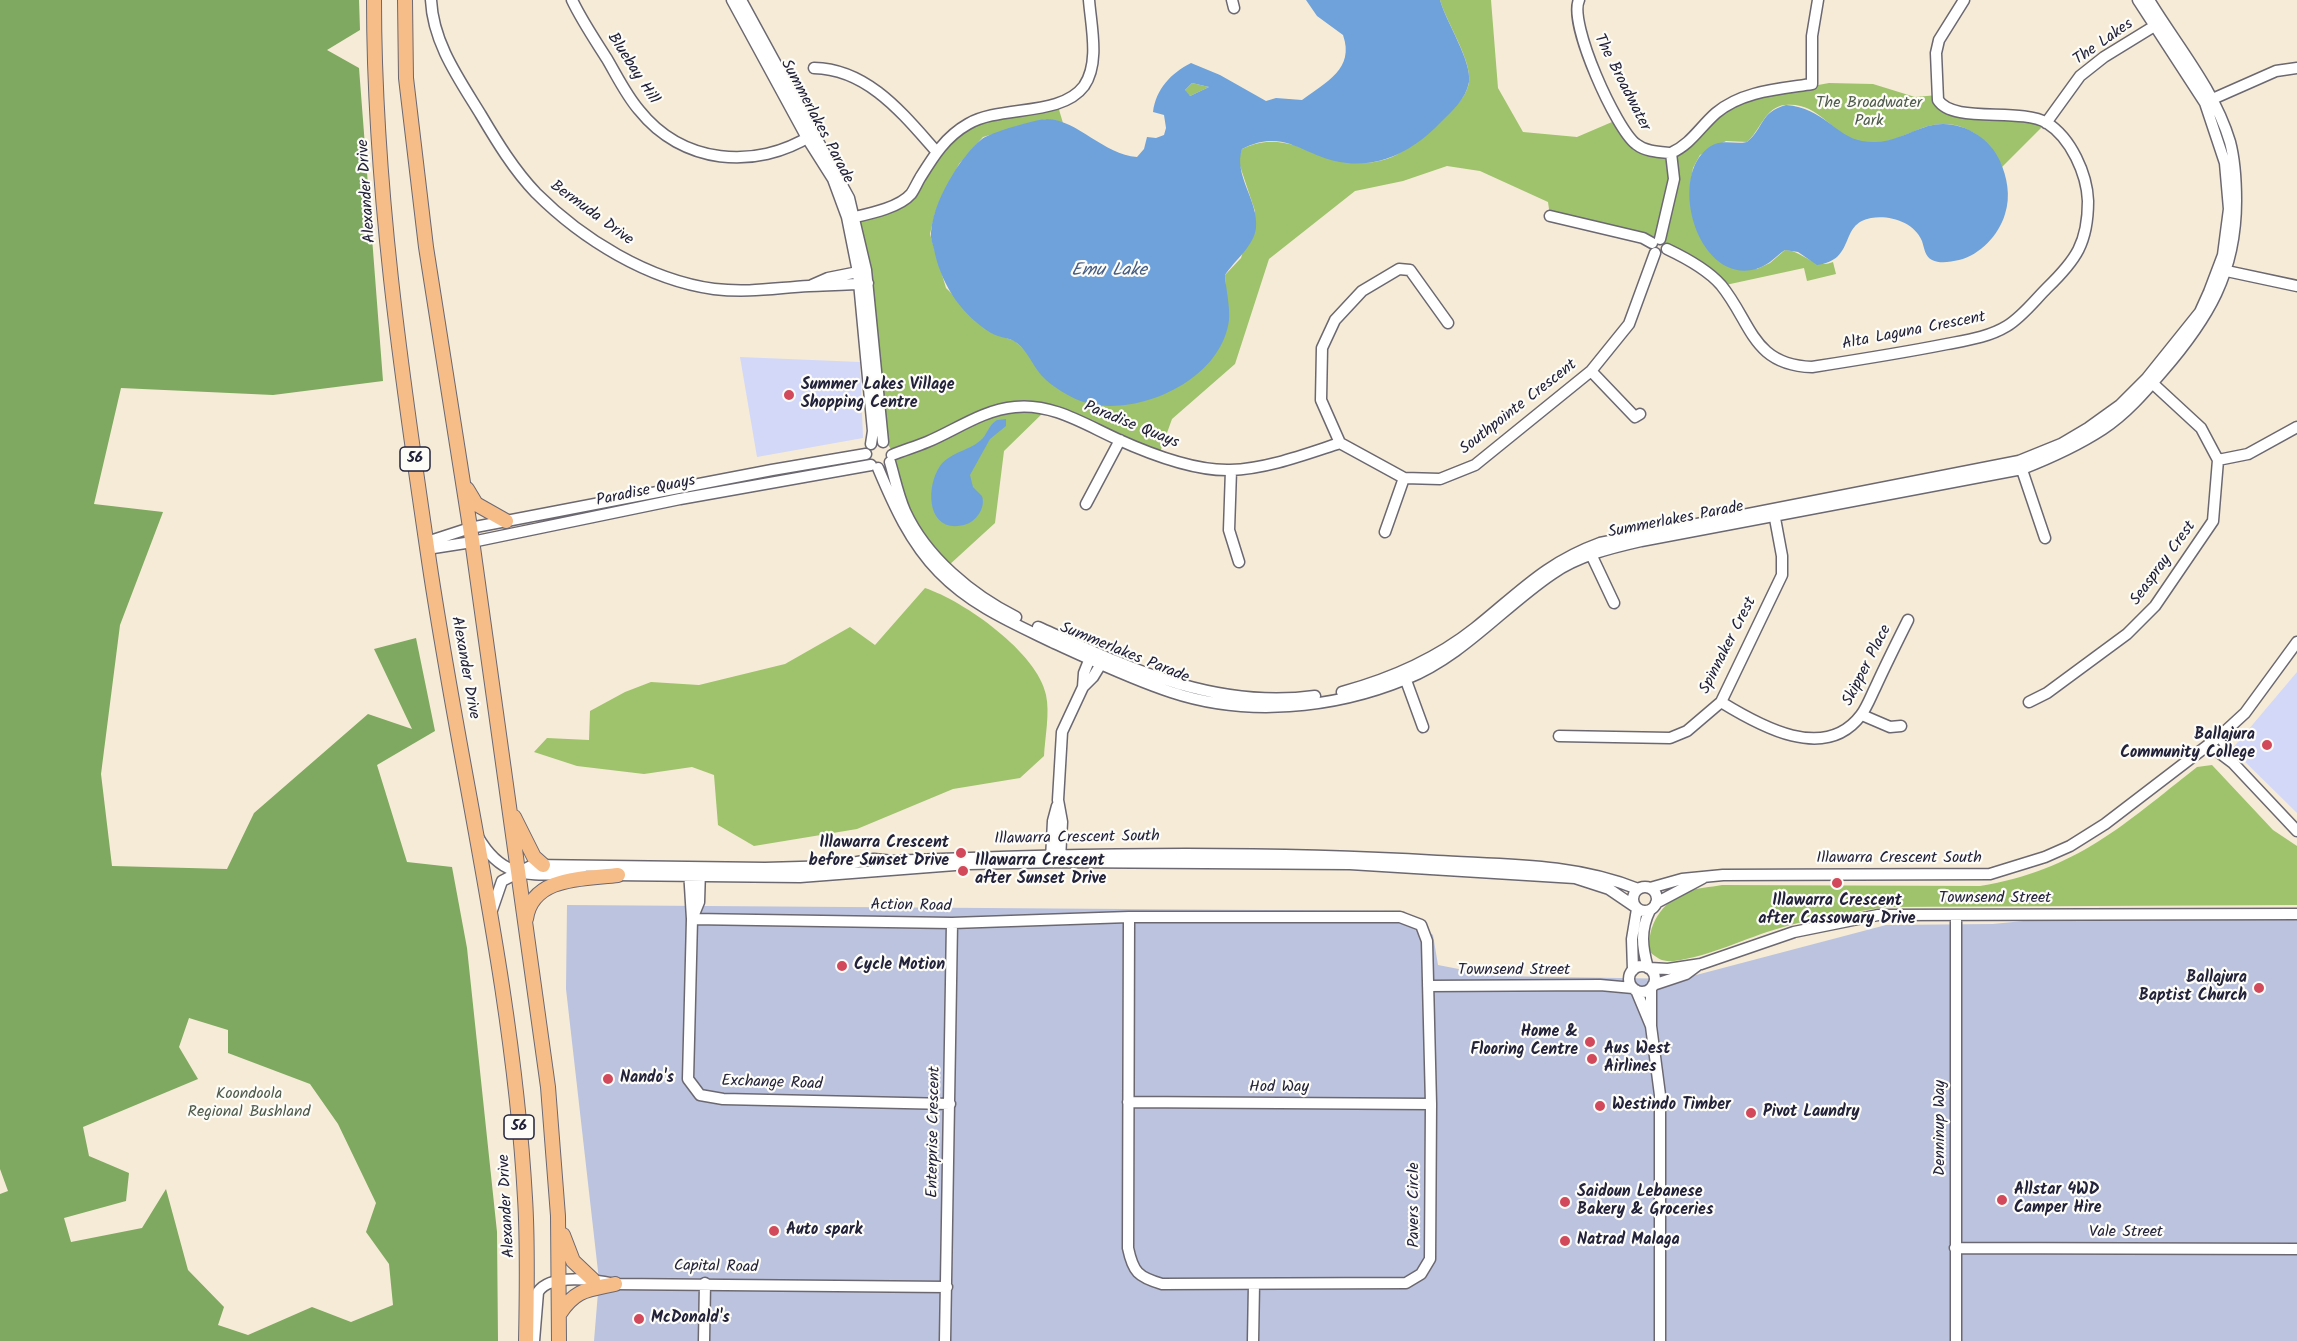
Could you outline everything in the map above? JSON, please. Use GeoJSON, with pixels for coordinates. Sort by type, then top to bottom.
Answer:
{"type":"FeatureCollection","features":[{"type":"Feature","properties":{"kind":"main road","name":"Alexander Drive"},"geometry":{"type":"LineString","coordinates":[[374,0],[374,49],[388,238],[404,392],[427,545],[491,914],[515,1091],[525,1196],[526,1341]]}},
{"type":"Feature","properties":{"kind":"main road","name":"Alexander Drive"},"geometry":{"type":"LineString","coordinates":[[405,0],[406,78],[425,236],[471,535],[548,1087],[558,1216],[559,1341]]}},
{"type":"Feature","properties":{"kind":"main road"},"geometry":{"type":"LineString","coordinates":[[463,482],[476,504],[506,521]]}},
{"type":"Feature","properties":{"kind":"main road"},"geometry":{"type":"LineString","coordinates":[[506,796],[518,828],[534,857],[543,865]]}},
{"type":"Feature","properties":{"kind":"main road"},"geometry":{"type":"LineString","coordinates":[[525,930],[529,906],[544,889],[561,883],[618,875]]}},
{"type":"Feature","properties":{"kind":"main road"},"geometry":{"type":"LineString","coordinates":[[558,1216],[569,1254],[580,1269],[593,1280]]}},
{"type":"Feature","properties":{"kind":"main road"},"geometry":{"type":"LineString","coordinates":[[560,1313],[570,1299],[577,1294],[615,1284]]}},
{"type":"Feature","properties":{"kind":"street","name":"Bermuda Drive"},"geometry":{"type":"LineString","coordinates":[[431,0],[434,25],[441,47],[506,156],[537,193],[575,224],[640,267],[674,279],[712,288],[747,291],[863,283]]}},
{"type":"Feature","properties":{"kind":"street","name":"Bluebay Hill"},"geometry":{"type":"LineString","coordinates":[[572,0],[638,110],[662,133],[687,149],[710,156],[749,158],[763,155],[811,136]]}},
{"type":"Feature","properties":{"kind":"street","name":"Summerlakes Parade"},"geometry":{"type":"LineString","coordinates":[[732,0],[811,136],[840,178],[852,218],[862,271],[874,396],[872,458],[914,543],[941,575],[993,614],[1103,661],[1192,689],[1262,699],[1335,694],[1405,675],[1473,629],[1546,568],[1590,551],[1614,538],[1774,513],[2020,465],[2088,428],[2120,405],[2150,381],[2200,312],[2223,270],[2228,231],[2228,183],[2222,148],[2209,101],[2158,23],[2138,0]]}},
{"type":"Feature","properties":{"kind":"street","name":"Summerlakes Parade"},"geometry":{"type":"LineString","coordinates":[[741,0],[811,136]]}},
{"type":"Feature","properties":{"kind":"street"},"geometry":{"type":"LineString","coordinates":[[852,218],[899,202],[910,195],[936,151],[951,135],[969,123],[990,115],[1067,100],[1084,86],[1093,64],[1089,0]]}},
{"type":"Feature","properties":{"kind":"street","name":"The Broadwater"},"geometry":{"type":"LineString","coordinates":[[1579,0],[1576,13],[1582,43],[1628,135],[1646,150],[1671,153]]}},
{"type":"Feature","properties":{"kind":"street"},"geometry":{"type":"LineString","coordinates":[[1550,216],[1643,238],[1656,245],[1674,180],[1671,153],[1690,142],[1719,111],[1737,100],[1755,93],[1812,84],[1812,36],[1818,0]]}},
{"type":"Feature","properties":{"kind":"street"},"geometry":{"type":"LineString","coordinates":[[1964,0],[1939,40],[1936,53],[1938,100],[1941,105],[1963,112],[2019,115],[2046,123]]}},
{"type":"Feature","properties":{"kind":"street","name":"Summerlakes Parade"},"geometry":{"type":"LineString","coordinates":[[2149,0],[2158,23]]}},
{"type":"Feature","properties":{"kind":"street","name":"The Lakes"},"geometry":{"type":"LineString","coordinates":[[2046,123],[2080,76],[2104,57],[2158,23]]}},
{"type":"Feature","properties":{"kind":"street"},"geometry":{"type":"LineString","coordinates":[[814,68],[835,68],[856,77],[894,104],[936,151]]}},
{"type":"Feature","properties":{"kind":"street"},"geometry":{"type":"LineString","coordinates":[[2209,101],[2276,71],[2297,68]]}},
{"type":"Feature","properties":{"kind":"street","name":"Alta Laguna Crescent"},"geometry":{"type":"LineString","coordinates":[[1656,245],[1664,253],[1666,249],[1707,271],[1721,286],[1754,341],[1773,357],[1792,367],[1812,367],[1987,336],[2009,325],[2028,308],[2070,266],[2082,246],[2088,222],[2085,183],[2081,167],[2065,141],[2046,123]]}},
{"type":"Feature","properties":{"kind":"street","name":"Southpointe Crescent"},"geometry":{"type":"LineString","coordinates":[[1340,443],[1404,478],[1440,479],[1475,465],[1591,371],[1629,324],[1656,245]]}},
{"type":"Feature","properties":{"kind":"street"},"geometry":{"type":"LineString","coordinates":[[1340,443],[1321,400],[1322,348],[1335,320],[1362,291],[1400,269],[1410,270],[1448,322]]}},
{"type":"Feature","properties":{"kind":"street"},"geometry":{"type":"LineString","coordinates":[[2223,270],[2297,286]]}},
{"type":"Feature","properties":{"kind":"street","name":"Bermuda Drive"},"geometry":{"type":"LineString","coordinates":[[809,286],[828,278],[862,271]]}},
{"type":"Feature","properties":{"kind":"street"},"geometry":{"type":"LineString","coordinates":[[1591,371],[1635,417],[1640,414]]}},
{"type":"Feature","properties":{"kind":"street"},"geometry":{"type":"LineString","coordinates":[[2150,381],[2201,428],[2218,460],[2248,454],[2297,427]]}},
{"type":"Feature","properties":{"kind":"street","name":"Summerlakes Parade"},"geometry":{"type":"LineString","coordinates":[[874,396],[906,514],[929,547],[968,587],[1004,611],[1090,655]]}},
{"type":"Feature","properties":{"kind":"street","name":"Paradise Quays"},"geometry":{"type":"LineString","coordinates":[[427,545],[471,535],[774,483],[916,445],[981,415],[1015,407],[1048,408],[1120,440],[1174,460],[1231,470],[1294,458],[1340,443]]}},
{"type":"Feature","properties":{"kind":"street"},"geometry":{"type":"LineString","coordinates":[[1086,504],[1120,440]]}},
{"type":"Feature","properties":{"kind":"street"},"geometry":{"type":"LineString","coordinates":[[872,458],[889,451]]}},
{"type":"Feature","properties":{"kind":"street","name":"Paradise Quays"},"geometry":{"type":"LineString","coordinates":[[471,535],[506,521],[772,470],[872,458]]}},
{"type":"Feature","properties":{"kind":"street","name":"Seaspray Crest"},"geometry":{"type":"LineString","coordinates":[[2029,702],[2047,693],[2127,634],[2155,606],[2213,521],[2218,460]]}},
{"type":"Feature","properties":{"kind":"street"},"geometry":{"type":"LineString","coordinates":[[2020,465],[2045,538]]}},
{"type":"Feature","properties":{"kind":"street"},"geometry":{"type":"LineString","coordinates":[[772,470],[774,483]]}},
{"type":"Feature","properties":{"kind":"street"},"geometry":{"type":"LineString","coordinates":[[1231,470],[1229,530],[1239,562]]}},
{"type":"Feature","properties":{"kind":"street"},"geometry":{"type":"LineString","coordinates":[[1385,532],[1404,478]]}},
{"type":"Feature","properties":{"kind":"street","name":"Spinnaker Crest"},"geometry":{"type":"LineString","coordinates":[[1559,736],[1670,738],[1687,731],[1720,702],[1782,575],[1774,513]]}},
{"type":"Feature","properties":{"kind":"street"},"geometry":{"type":"LineString","coordinates":[[1590,551],[1614,603]]}},
{"type":"Feature","properties":{"kind":"street","name":"Skipper Place"},"geometry":{"type":"LineString","coordinates":[[1720,702],[1757,724],[1789,736],[1821,737],[1845,732],[1862,715],[1908,620]]}},
{"type":"Feature","properties":{"kind":"street","name":"Illawarra Crescent South"},"geometry":{"type":"LineString","coordinates":[[1650,888],[1682,879],[1740,875],[1960,875],[1990,873],[2017,867],[2070,846],[2105,824],[2209,745],[2245,713],[2297,642]]}},
{"type":"Feature","properties":{"kind":"street"},"geometry":{"type":"LineString","coordinates":[[1056,858],[1062,822],[1058,800],[1062,732],[1083,687],[1090,655]]}},
{"type":"Feature","properties":{"kind":"street"},"geometry":{"type":"LineString","coordinates":[[1083,687],[1093,677],[1103,661]]}},
{"type":"Feature","properties":{"kind":"street"},"geometry":{"type":"LineString","coordinates":[[1405,675],[1424,727]]}},
{"type":"Feature","properties":{"kind":"street"},"geometry":{"type":"LineString","coordinates":[[1862,715],[1890,727],[1901,726]]}},
{"type":"Feature","properties":{"kind":"street"},"geometry":{"type":"LineString","coordinates":[[2220,736],[2232,755],[2233,763]]}},
{"type":"Feature","properties":{"kind":"street"},"geometry":{"type":"LineString","coordinates":[[2209,745],[2233,763],[2297,831]]}},
{"type":"Feature","properties":{"kind":"street"},"geometry":{"type":"LineString","coordinates":[[477,834],[498,864],[517,873]]}},
{"type":"Feature","properties":{"kind":"street","name":"Illawarra Crescent South"},"geometry":{"type":"LineString","coordinates":[[517,873],[618,875],[836,866],[874,859],[1313,853],[1583,872],[1638,889]]}},
{"type":"Feature","properties":{"kind":"street","name":"Illawarra Crescent South"},"geometry":{"type":"LineString","coordinates":[[1056,858],[1350,864],[1562,877],[1595,884],[1636,908]]}},
{"type":"Feature","properties":{"kind":"street","name":"Illawarra Crescent South"},"geometry":{"type":"LineString","coordinates":[[491,914],[500,884],[533,865],[694,872]]}},
{"type":"Feature","properties":{"kind":"street","name":"Exchange Road"},"geometry":{"type":"LineString","coordinates":[[694,872],[688,1079],[700,1095],[723,1100],[950,1104]]}},
{"type":"Feature","properties":{"kind":"street","name":"Illawarra Crescent South"},"geometry":{"type":"LineString","coordinates":[[1653,907],[1703,878]]}},
{"type":"Feature","properties":{"kind":"street"},"geometry":{"type":"LineString","coordinates":[[1651,1026],[1629,980],[1632,971],[1632,939],[1636,908],[1632,899],[1638,889],[1650,888],[1655,893],[1653,907],[1644,926],[1642,941],[1649,968],[1655,978],[1652,986],[1651,1026],[1660,1095],[1660,1341]]}},
{"type":"Feature","properties":{"kind":"street"},"geometry":{"type":"LineString","coordinates":[[1636,908],[1653,907]]}},
{"type":"Feature","properties":{"kind":"street","name":"Townsend Street"},"geometry":{"type":"LineString","coordinates":[[1649,968],[1668,969],[1701,963],[1794,932],[1878,915],[2297,914]]}},
{"type":"Feature","properties":{"kind":"street","name":"Denninup Way"},"geometry":{"type":"LineString","coordinates":[[1956,915],[1956,1341]]}},
{"type":"Feature","properties":{"kind":"street","name":"Pavers Circle"},"geometry":{"type":"LineString","coordinates":[[1400,916],[1421,925],[1427,941],[1428,986],[1431,1104],[1430,1259],[1420,1274],[1406,1283],[1162,1284],[1146,1279],[1132,1268],[1128,1248],[1130,917],[1400,916]]}},
{"type":"Feature","properties":{"kind":"street","name":"Action Road"},"geometry":{"type":"LineString","coordinates":[[692,919],[952,923],[1130,917]]}},
{"type":"Feature","properties":{"kind":"street","name":"Enterprise Crescent"},"geometry":{"type":"LineString","coordinates":[[945,1341],[952,923]]}},
{"type":"Feature","properties":{"kind":"street","name":"Townsend Street"},"geometry":{"type":"LineString","coordinates":[[1652,986],[1686,974],[1701,963]]}},
{"type":"Feature","properties":{"kind":"street"},"geometry":{"type":"LineString","coordinates":[[1632,971],[1641,966],[1649,968]]}},
{"type":"Feature","properties":{"kind":"street","name":"Townsend Street"},"geometry":{"type":"LineString","coordinates":[[1600,985],[1628,976],[1632,971]]}},
{"type":"Feature","properties":{"kind":"street","name":"Townsend Street"},"geometry":{"type":"LineString","coordinates":[[1428,986],[1600,985],[1635,989]]}},
{"type":"Feature","properties":{"kind":"street"},"geometry":{"type":"LineString","coordinates":[[1635,989],[1644,992],[1652,986]]}},
{"type":"Feature","properties":{"kind":"street","name":"Hod Way"},"geometry":{"type":"LineString","coordinates":[[1128,1102],[1431,1104]]}},
{"type":"Feature","properties":{"kind":"street","name":"Vale Street"},"geometry":{"type":"LineString","coordinates":[[1956,1248],[2297,1249]]}},
{"type":"Feature","properties":{"kind":"street","name":"Capital Road"},"geometry":{"type":"LineString","coordinates":[[534,1341],[538,1292],[548,1283],[593,1280],[615,1284],[705,1283],[947,1287]]}},
{"type":"Feature","properties":{"kind":"street"},"geometry":{"type":"LineString","coordinates":[[704,1341],[705,1283]]}},
{"type":"Feature","properties":{"kind":"street"},"geometry":{"type":"LineString","coordinates":[[1253,1341],[1254,1284]]}},
{"type":"Feature","properties":{"kind":"shaded area"},"geometry":{"type":"Polygon","coordinates":[[[740,357],[860,362],[863,438],[757,457],[740,357]]]}},
{"type":"Feature","properties":{"kind":"shaded area","name":"Ballajura Community College"},"geometry":{"type":"Polygon","coordinates":[[[2297,672],[2297,813],[2232,749],[2297,672]]]}},
{"type":"Feature","properties":{"kind":"shaded area"},"geometry":{"type":"Polygon","coordinates":[[[567,905],[1404,911],[1433,935],[1438,965],[1495,976],[1681,979],[1886,925],[1993,924],[2124,911],[2297,910],[2297,1341],[594,1341],[599,1280],[566,989],[567,905]]]}},
{"type":"Feature","properties":{"kind":"green space","name":"Koondoola Regional Bushland"},"geometry":{"type":"Polygon","coordinates":[[[0,0],[359,0],[360,30],[327,50],[359,68],[383,381],[273,395],[121,388],[94,504],[163,512],[120,625],[101,774],[112,866],[227,869],[254,813],[368,714],[412,729],[374,649],[416,638],[435,731],[377,765],[407,862],[452,867],[467,948],[497,1232],[498,1341],[0,1341],[0,1194],[8,1191],[0,1169],[0,0]],[[189,1018],[179,1047],[198,1079],[83,1127],[89,1156],[129,1173],[126,1201],[64,1218],[71,1242],[142,1228],[166,1189],[188,1270],[224,1307],[218,1325],[248,1335],[312,1307],[351,1322],[393,1305],[389,1264],[366,1232],[376,1203],[338,1124],[310,1084],[228,1053],[228,1030],[189,1018]]]}},
{"type":"Feature","properties":{"kind":"green space","name":"The Broadwater Park"},"geometry":{"type":"Polygon","coordinates":[[[1440,0],[1491,0],[1498,88],[1523,132],[1577,137],[1619,119],[1635,144],[1671,153],[1737,100],[1829,83],[1873,84],[1915,97],[1938,95],[1941,105],[2046,123],[2002,167],[1997,156],[1981,138],[1961,127],[1938,124],[1891,140],[1864,143],[1846,136],[1806,108],[1785,105],[1772,110],[1747,142],[1726,141],[1700,155],[1693,168],[1690,185],[1757,269],[1770,263],[1785,250],[1820,264],[1833,262],[1836,274],[1807,281],[1804,268],[1721,286],[1667,246],[1663,240],[1550,216],[1548,202],[1480,171],[1447,166],[1403,181],[1355,191],[1269,259],[1235,364],[1172,419],[1159,455],[1048,408],[1004,451],[995,523],[948,566],[905,506],[899,489],[894,455],[887,444],[856,217],[899,202],[969,123],[1057,103],[1063,123],[1046,119],[983,137],[959,164],[935,213],[930,234],[946,288],[992,333],[1015,341],[1030,355],[1041,374],[1226,287],[1225,275],[1241,258],[1255,211],[1238,160],[1242,149],[1261,143],[1280,142],[1350,162],[1370,162],[1392,157],[1403,151],[1456,105],[1467,89],[1469,73],[1463,52],[1440,0]]]}},
{"type":"Feature","properties":{"kind":"green space"},"geometry":{"type":"Polygon","coordinates":[[[1192,83],[1209,87],[1190,96],[1185,90],[1192,83]]]}},
{"type":"Feature","properties":{"kind":"green space"},"geometry":{"type":"Polygon","coordinates":[[[925,588],[959,604],[997,631],[1029,662],[1040,679],[1048,709],[1044,756],[1020,778],[953,789],[857,829],[754,846],[718,825],[714,775],[692,767],[644,774],[577,766],[534,752],[547,738],[589,740],[590,711],[625,692],[651,682],[699,685],[785,664],[850,627],[875,645],[925,588]]]}},
{"type":"Feature","properties":{"kind":"green space"},"geometry":{"type":"Polygon","coordinates":[[[2212,765],[2273,830],[2297,846],[2297,905],[1885,907],[1793,924],[1688,959],[1667,961],[1650,952],[1649,942],[1653,924],[1663,909],[1677,896],[1699,889],[1722,885],[1980,886],[2014,879],[2072,857],[2146,808],[2197,767],[2212,765]]]}},
{"type":"Feature","properties":{"kind":"water","name":"Emu Lake"},"geometry":{"type":"Polygon","coordinates":[[[1306,0],[1440,0],[1467,63],[1469,82],[1465,94],[1449,114],[1421,140],[1398,154],[1374,162],[1333,161],[1296,146],[1272,141],[1242,149],[1241,169],[1254,208],[1255,235],[1225,275],[1229,320],[1223,341],[1211,360],[1195,376],[1175,389],[1131,404],[1108,406],[1087,403],[1069,396],[1051,384],[1041,375],[1017,343],[991,333],[963,309],[943,278],[931,232],[936,209],[949,181],[966,155],[982,139],[1013,127],[1047,119],[1070,125],[1113,150],[1137,157],[1144,149],[1147,137],[1156,138],[1164,135],[1166,128],[1164,115],[1153,112],[1161,89],[1171,77],[1191,63],[1220,75],[1266,101],[1276,98],[1302,100],[1336,74],[1345,57],[1346,47],[1343,35],[1317,16],[1306,0]],[[1192,83],[1185,90],[1190,96],[1209,87],[1192,83]]]}},
{"type":"Feature","properties":{"kind":"water"},"geometry":{"type":"Polygon","coordinates":[[[1786,105],[1810,111],[1844,134],[1862,141],[1880,142],[1939,124],[1960,126],[1970,130],[1995,151],[2005,174],[2008,200],[2002,222],[1988,243],[1981,249],[1967,257],[1949,262],[1930,259],[1918,234],[1901,221],[1878,217],[1861,222],[1854,227],[1843,250],[1829,262],[1817,265],[1798,252],[1785,250],[1759,268],[1738,270],[1720,263],[1706,248],[1696,228],[1690,206],[1690,183],[1696,163],[1713,145],[1723,142],[1747,142],[1771,112],[1786,105]]]}},
{"type":"Feature","properties":{"kind":"water"},"geometry":{"type":"Polygon","coordinates":[[[1006,419],[1006,426],[990,439],[970,475],[973,487],[982,496],[983,505],[979,514],[964,525],[952,526],[943,523],[936,516],[931,497],[935,475],[940,466],[950,457],[973,446],[983,438],[997,420],[1006,419]]]}},
{"type":"Feature","properties":{"kind":"place","name":"Summer Lakes Village Shopping Centre"},"geometry":{"type":"Point","coordinates":[789,395]}},
{"type":"Feature","properties":{"kind":"place","name":"Ballajura Community College"},"geometry":{"type":"Point","coordinates":[2267,745]}},
{"type":"Feature","properties":{"kind":"place","name":"Illawarra Crescent before Sunset Drive"},"geometry":{"type":"Point","coordinates":[961,853]}},
{"type":"Feature","properties":{"kind":"place","name":"Illawarra Crescent after Sunset Drive"},"geometry":{"type":"Point","coordinates":[963,871]}},
{"type":"Feature","properties":{"kind":"place","name":"Illawarra Crescent after Cassowary Drive"},"geometry":{"type":"Point","coordinates":[1837,883]}},
{"type":"Feature","properties":{"kind":"place","name":"Cycle Motion"},"geometry":{"type":"Point","coordinates":[842,966]}},
{"type":"Feature","properties":{"kind":"place","name":"Ballajura Baptist Church"},"geometry":{"type":"Point","coordinates":[2259,988]}},
{"type":"Feature","properties":{"kind":"place","name":"Home & Flooring Centre"},"geometry":{"type":"Point","coordinates":[1590,1042]}},
{"type":"Feature","properties":{"kind":"place","name":"Aus West Airlines"},"geometry":{"type":"Point","coordinates":[1592,1059]}},
{"type":"Feature","properties":{"kind":"place","name":"Nando's"},"geometry":{"type":"Point","coordinates":[608,1079]}},
{"type":"Feature","properties":{"kind":"place","name":"Westindo Timber"},"geometry":{"type":"Point","coordinates":[1600,1106]}},
{"type":"Feature","properties":{"kind":"place","name":"Pivot Laundry"},"geometry":{"type":"Point","coordinates":[1751,1113]}},
{"type":"Feature","properties":{"kind":"place","name":"Allstar 4WD Camper Hire"},"geometry":{"type":"Point","coordinates":[2002,1200]}},
{"type":"Feature","properties":{"kind":"place","name":"Saidoun Lebanese Bakery & Groceries"},"geometry":{"type":"Point","coordinates":[1565,1202]}},
{"type":"Feature","properties":{"kind":"place","name":"Auto spark"},"geometry":{"type":"Point","coordinates":[774,1231]}},
{"type":"Feature","properties":{"kind":"place","name":"Natrad Malaga"},"geometry":{"type":"Point","coordinates":[1565,1241]}},
{"type":"Feature","properties":{"kind":"place","name":"McDonald's"},"geometry":{"type":"Point","coordinates":[639,1319]}}]}
